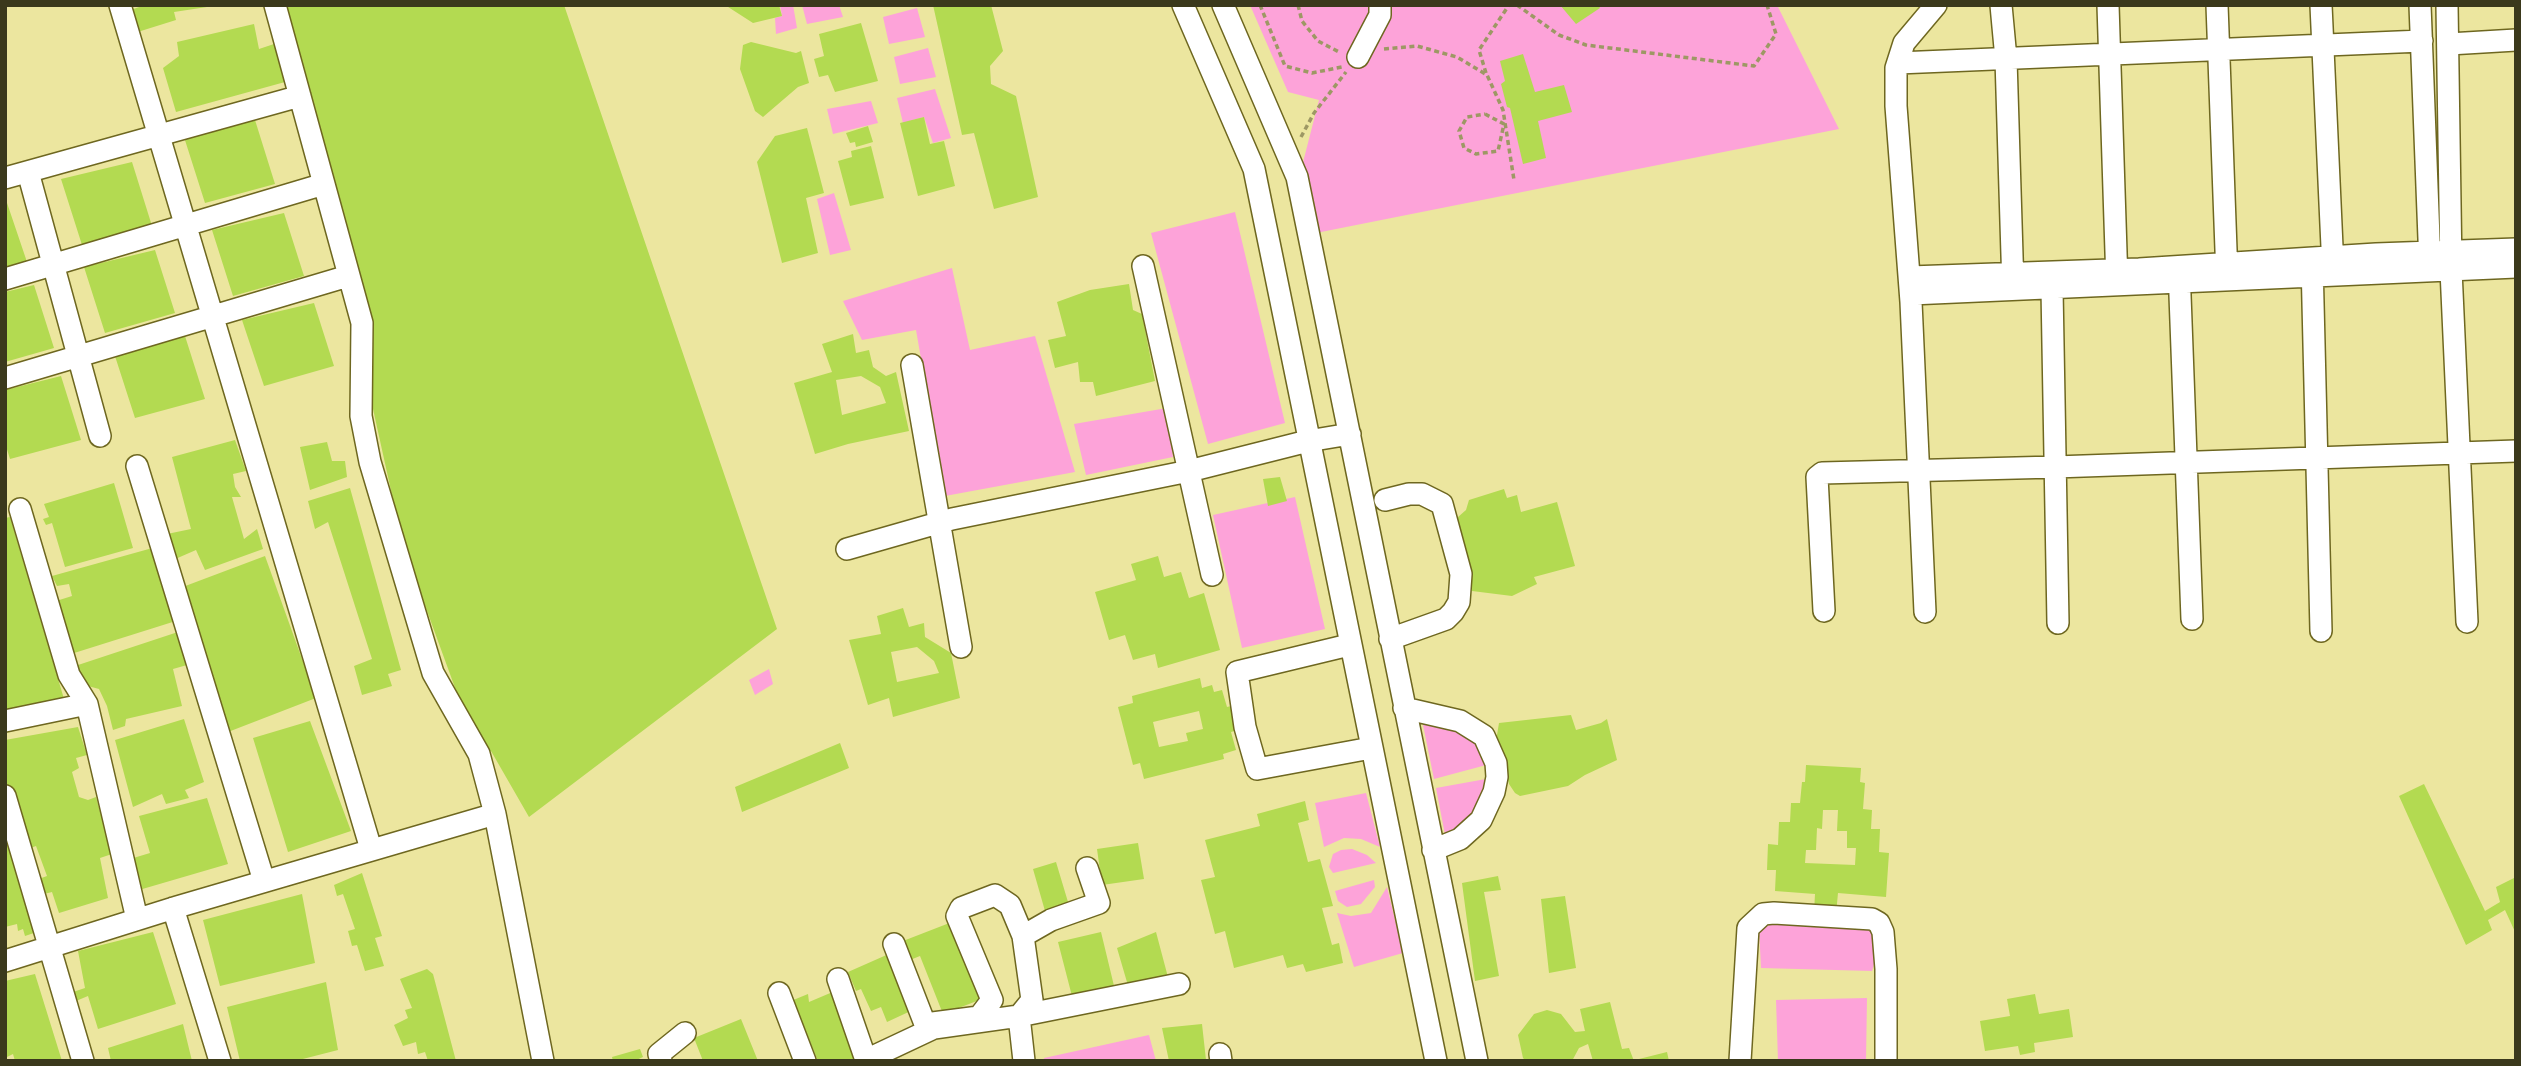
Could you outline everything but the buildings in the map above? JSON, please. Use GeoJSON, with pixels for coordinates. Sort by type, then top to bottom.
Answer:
{"type":"FeatureCollection","features":[{"type":"Feature","properties":{"kind":"street"},"geometry":{"type":"LineString","coordinates":[[120,5],[371,849]]}},
{"type":"Feature","properties":{"kind":"street"},"geometry":{"type":"LineString","coordinates":[[275,5],[362,323],[361,416],[370,462],[433,673],[480,754],[495,814],[543,1061]]}},
{"type":"Feature","properties":{"kind":"street"},"geometry":{"type":"LineString","coordinates":[[1184,5],[1254,169],[1436,1061]]}},
{"type":"Feature","properties":{"kind":"street"},"geometry":{"type":"LineString","coordinates":[[1223,5],[1297,177],[1477,1061]]}},
{"type":"Feature","properties":{"kind":"street"},"geometry":{"type":"LineString","coordinates":[[1355,61],[1380,15],[1380,5]]}},
{"type":"Feature","properties":{"kind":"street"},"geometry":{"type":"LineString","coordinates":[[1925,612],[1910,286],[1896,106],[1898,63],[1904,43],[1936,5]]}},
{"type":"Feature","properties":{"kind":"street"},"geometry":{"type":"LineString","coordinates":[[2001,5],[2006,59],[2012,282]]}},
{"type":"Feature","properties":{"kind":"street"},"geometry":{"type":"LineString","coordinates":[[2108,5],[2118,278]]}},
{"type":"Feature","properties":{"kind":"street"},"geometry":{"type":"LineString","coordinates":[[2217,5],[2227,271]]}},
{"type":"Feature","properties":{"kind":"street"},"geometry":{"type":"LineString","coordinates":[[2320,5],[2323,266],[2317,457],[2321,631]]}},
{"type":"Feature","properties":{"kind":"street"},"geometry":{"type":"LineString","coordinates":[[1898,63],[2322,44],[2421,22],[2447,12],[2449,54],[2440,261]]}},
{"type":"Feature","properties":{"kind":"street"},"geometry":{"type":"LineString","coordinates":[[2421,22],[2422,62],[2440,261],[2460,452],[2467,622]]}},
{"type":"Feature","properties":{"kind":"street"},"geometry":{"type":"LineString","coordinates":[[2422,62],[2516,40]]}},
{"type":"Feature","properties":{"kind":"street"},"geometry":{"type":"LineString","coordinates":[[5,178],[300,96]]}},
{"type":"Feature","properties":{"kind":"street"},"geometry":{"type":"LineString","coordinates":[[28,172],[100,436]]}},
{"type":"Feature","properties":{"kind":"street"},"geometry":{"type":"LineString","coordinates":[[5,279],[324,184]]}},
{"type":"Feature","properties":{"kind":"street"},"geometry":{"type":"LineString","coordinates":[[1910,286],[2440,261],[2516,250]]}},
{"type":"Feature","properties":{"kind":"street"},"geometry":{"type":"LineString","coordinates":[[2440,261],[2516,267]]}},
{"type":"Feature","properties":{"kind":"street"},"geometry":{"type":"LineString","coordinates":[[1143,266],[1212,575]]}},
{"type":"Feature","properties":{"kind":"street"},"geometry":{"type":"LineString","coordinates":[[2179,274],[2192,619]]}},
{"type":"Feature","properties":{"kind":"street"},"geometry":{"type":"LineString","coordinates":[[5,378],[348,276]]}},
{"type":"Feature","properties":{"kind":"street"},"geometry":{"type":"LineString","coordinates":[[2012,282],[2052,289],[2118,278]]}},
{"type":"Feature","properties":{"kind":"street"},"geometry":{"type":"LineString","coordinates":[[2052,289],[2059,623]]}},
{"type":"Feature","properties":{"kind":"street"},"geometry":{"type":"LineString","coordinates":[[912,365],[961,648]]}},
{"type":"Feature","properties":{"kind":"street"},"geometry":{"type":"LineString","coordinates":[[847,549],[938,523],[1189,471],[1350,433]]}},
{"type":"Feature","properties":{"kind":"street"},"geometry":{"type":"LineString","coordinates":[[1824,611],[1817,477],[1822,473],[2516,451]]}},
{"type":"Feature","properties":{"kind":"street"},"geometry":{"type":"LineString","coordinates":[[138,466],[264,881]]}},
{"type":"Feature","properties":{"kind":"street"},"geometry":{"type":"LineString","coordinates":[[1385,500],[1422,494],[1442,504],[1461,574],[1459,601],[1446,619],[1390,639]]}},
{"type":"Feature","properties":{"kind":"street"},"geometry":{"type":"LineString","coordinates":[[20,509],[66,665],[87,704],[136,919]]}},
{"type":"Feature","properties":{"kind":"street"},"geometry":{"type":"LineString","coordinates":[[1349,645],[1237,672],[1245,727],[1257,769],[1371,748]]}},
{"type":"Feature","properties":{"kind":"street"},"geometry":{"type":"LineString","coordinates":[[5,721],[87,704]]}},
{"type":"Feature","properties":{"kind":"street"},"geometry":{"type":"LineString","coordinates":[[1404,709],[1461,721],[1483,736],[1496,763],[1494,792],[1481,820],[1460,839],[1433,850]]}},
{"type":"Feature","properties":{"kind":"street"},"geometry":{"type":"LineString","coordinates":[[5,796],[83,1061]]}},
{"type":"Feature","properties":{"kind":"street"},"geometry":{"type":"LineString","coordinates":[[5,961],[136,919],[495,814]]}},
{"type":"Feature","properties":{"kind":"street"},"geometry":{"type":"LineString","coordinates":[[1023,936],[1051,920],[1099,903],[1087,869]]}},
{"type":"Feature","properties":{"kind":"street"},"geometry":{"type":"LineString","coordinates":[[894,944],[925,1024],[979,1017],[992,1000],[957,916],[961,908],[995,895],[1010,905],[1023,936],[1032,1000],[1020,1016],[1024,1061]]}},
{"type":"Feature","properties":{"kind":"street"},"geometry":{"type":"LineString","coordinates":[[173,908],[220,1061]]}},
{"type":"Feature","properties":{"kind":"street"},"geometry":{"type":"LineString","coordinates":[[1740,1061],[1748,928],[1763,914],[1774,913],[1872,919],[1879,923],[1883,932],[1886,970],[1886,1061]]}},
{"type":"Feature","properties":{"kind":"street"},"geometry":{"type":"LineString","coordinates":[[838,979],[866,1060],[934,1028],[1020,1016],[1179,984]]}},
{"type":"Feature","properties":{"kind":"street"},"geometry":{"type":"LineString","coordinates":[[779,993],[805,1061]]}},
{"type":"Feature","properties":{"kind":"street"},"geometry":{"type":"LineString","coordinates":[[661,1061],[659,1054],[685,1033]]}},
{"type":"Feature","properties":{"kind":"path"},"geometry":{"type":"LineString","coordinates":[[1260,5],[1285,65],[1312,73],[1355,61],[1373,50],[1417,46],[1457,57],[1487,75]]}},
{"type":"Feature","properties":{"kind":"path"},"geometry":{"type":"LineString","coordinates":[[1297,5],[1302,21],[1318,41],[1355,61]]}},
{"type":"Feature","properties":{"kind":"path"},"geometry":{"type":"LineString","coordinates":[[1509,5],[1479,50],[1503,110],[1514,180]]}},
{"type":"Feature","properties":{"kind":"path"},"geometry":{"type":"LineString","coordinates":[[1517,5],[1559,34],[1586,45],[1754,66],[1776,34],[1767,5]]}},
{"type":"Feature","properties":{"kind":"path"},"geometry":{"type":"LineString","coordinates":[[1300,138],[1314,113],[1355,61]]}},
{"type":"Feature","properties":{"kind":"path"},"geometry":{"type":"LineString","coordinates":[[1485,114],[1504,124],[1498,151],[1476,155],[1464,148],[1460,131],[1467,117],[1485,114]]}},
{"type":"Feature","properties":{"kind":"shaded area"},"geometry":{"type":"Polygon","coordinates":[[[780,5],[793,5],[797,28],[776,34],[775,18],[782,16],[780,5]]]}},
{"type":"Feature","properties":{"kind":"shaded area"},"geometry":{"type":"Polygon","coordinates":[[[802,5],[839,5],[843,17],[807,24],[802,5]]]}},
{"type":"Feature","properties":{"kind":"shaded area"},"geometry":{"type":"Polygon","coordinates":[[[1250,5],[1777,5],[1839,129],[1316,233],[1300,174],[1319,100],[1288,92],[1250,5]]]}},
{"type":"Feature","properties":{"kind":"shaded area"},"geometry":{"type":"Polygon","coordinates":[[[917,8],[925,37],[889,44],[883,17],[917,8]]]}},
{"type":"Feature","properties":{"kind":"shaded area"},"geometry":{"type":"Polygon","coordinates":[[[928,48],[936,77],[900,84],[894,57],[928,48]]]}},
{"type":"Feature","properties":{"kind":"shaded area"},"geometry":{"type":"Polygon","coordinates":[[[935,89],[951,138],[933,143],[924,117],[903,123],[897,98],[935,89]]]}},
{"type":"Feature","properties":{"kind":"shaded area"},"geometry":{"type":"Polygon","coordinates":[[[871,101],[878,123],[833,134],[827,109],[871,101]]]}},
{"type":"Feature","properties":{"kind":"shaded area"},"geometry":{"type":"Polygon","coordinates":[[[834,193],[851,250],[830,255],[817,199],[834,193]]]}},
{"type":"Feature","properties":{"kind":"shaded area"},"geometry":{"type":"Polygon","coordinates":[[[1235,212],[1285,423],[1208,444],[1151,233],[1235,212]]]}},
{"type":"Feature","properties":{"kind":"shaded area"},"geometry":{"type":"Polygon","coordinates":[[[952,268],[970,350],[1035,336],[1075,472],[945,496],[916,330],[862,340],[843,301],[952,268]]]}},
{"type":"Feature","properties":{"kind":"shaded area"},"geometry":{"type":"Polygon","coordinates":[[[1167,408],[1173,457],[1086,475],[1074,424],[1167,408]]]}},
{"type":"Feature","properties":{"kind":"shaded area"},"geometry":{"type":"Polygon","coordinates":[[[1295,497],[1325,629],[1242,648],[1213,515],[1295,497]]]}},
{"type":"Feature","properties":{"kind":"shaded area"},"geometry":{"type":"Polygon","coordinates":[[[769,669],[773,684],[755,695],[749,680],[769,669]]]}},
{"type":"Feature","properties":{"kind":"shaded area"},"geometry":{"type":"Polygon","coordinates":[[[1422,720],[1484,736],[1490,764],[1434,779],[1422,720]]]}},
{"type":"Feature","properties":{"kind":"shaded area"},"geometry":{"type":"Polygon","coordinates":[[[1497,777],[1481,820],[1446,840],[1436,788],[1497,777]]]}},
{"type":"Feature","properties":{"kind":"shaded area"},"geometry":{"type":"Polygon","coordinates":[[[1366,793],[1380,847],[1361,839],[1344,838],[1324,847],[1315,803],[1366,793]]]}},
{"type":"Feature","properties":{"kind":"shaded area"},"geometry":{"type":"Polygon","coordinates":[[[1352,849],[1367,855],[1376,863],[1333,873],[1329,867],[1333,854],[1352,849]]]}},
{"type":"Feature","properties":{"kind":"shaded area"},"geometry":{"type":"Polygon","coordinates":[[[1374,880],[1375,887],[1361,904],[1347,907],[1338,901],[1335,891],[1374,880]]]}},
{"type":"Feature","properties":{"kind":"shaded area"},"geometry":{"type":"Polygon","coordinates":[[[1387,887],[1403,953],[1354,967],[1337,913],[1351,916],[1371,913],[1387,887]]]}},
{"type":"Feature","properties":{"kind":"shaded area"},"geometry":{"type":"Polygon","coordinates":[[[1787,920],[1874,927],[1880,944],[1872,971],[1761,968],[1759,928],[1787,920]]]}},
{"type":"Feature","properties":{"kind":"shaded area"},"geometry":{"type":"Polygon","coordinates":[[[1867,998],[1866,1061],[1778,1061],[1776,1000],[1867,998]]]}},
{"type":"Feature","properties":{"kind":"shaded area"},"geometry":{"type":"Polygon","coordinates":[[[1149,1035],[1156,1061],[1044,1061],[1044,1058],[1149,1035]]]}}]}
